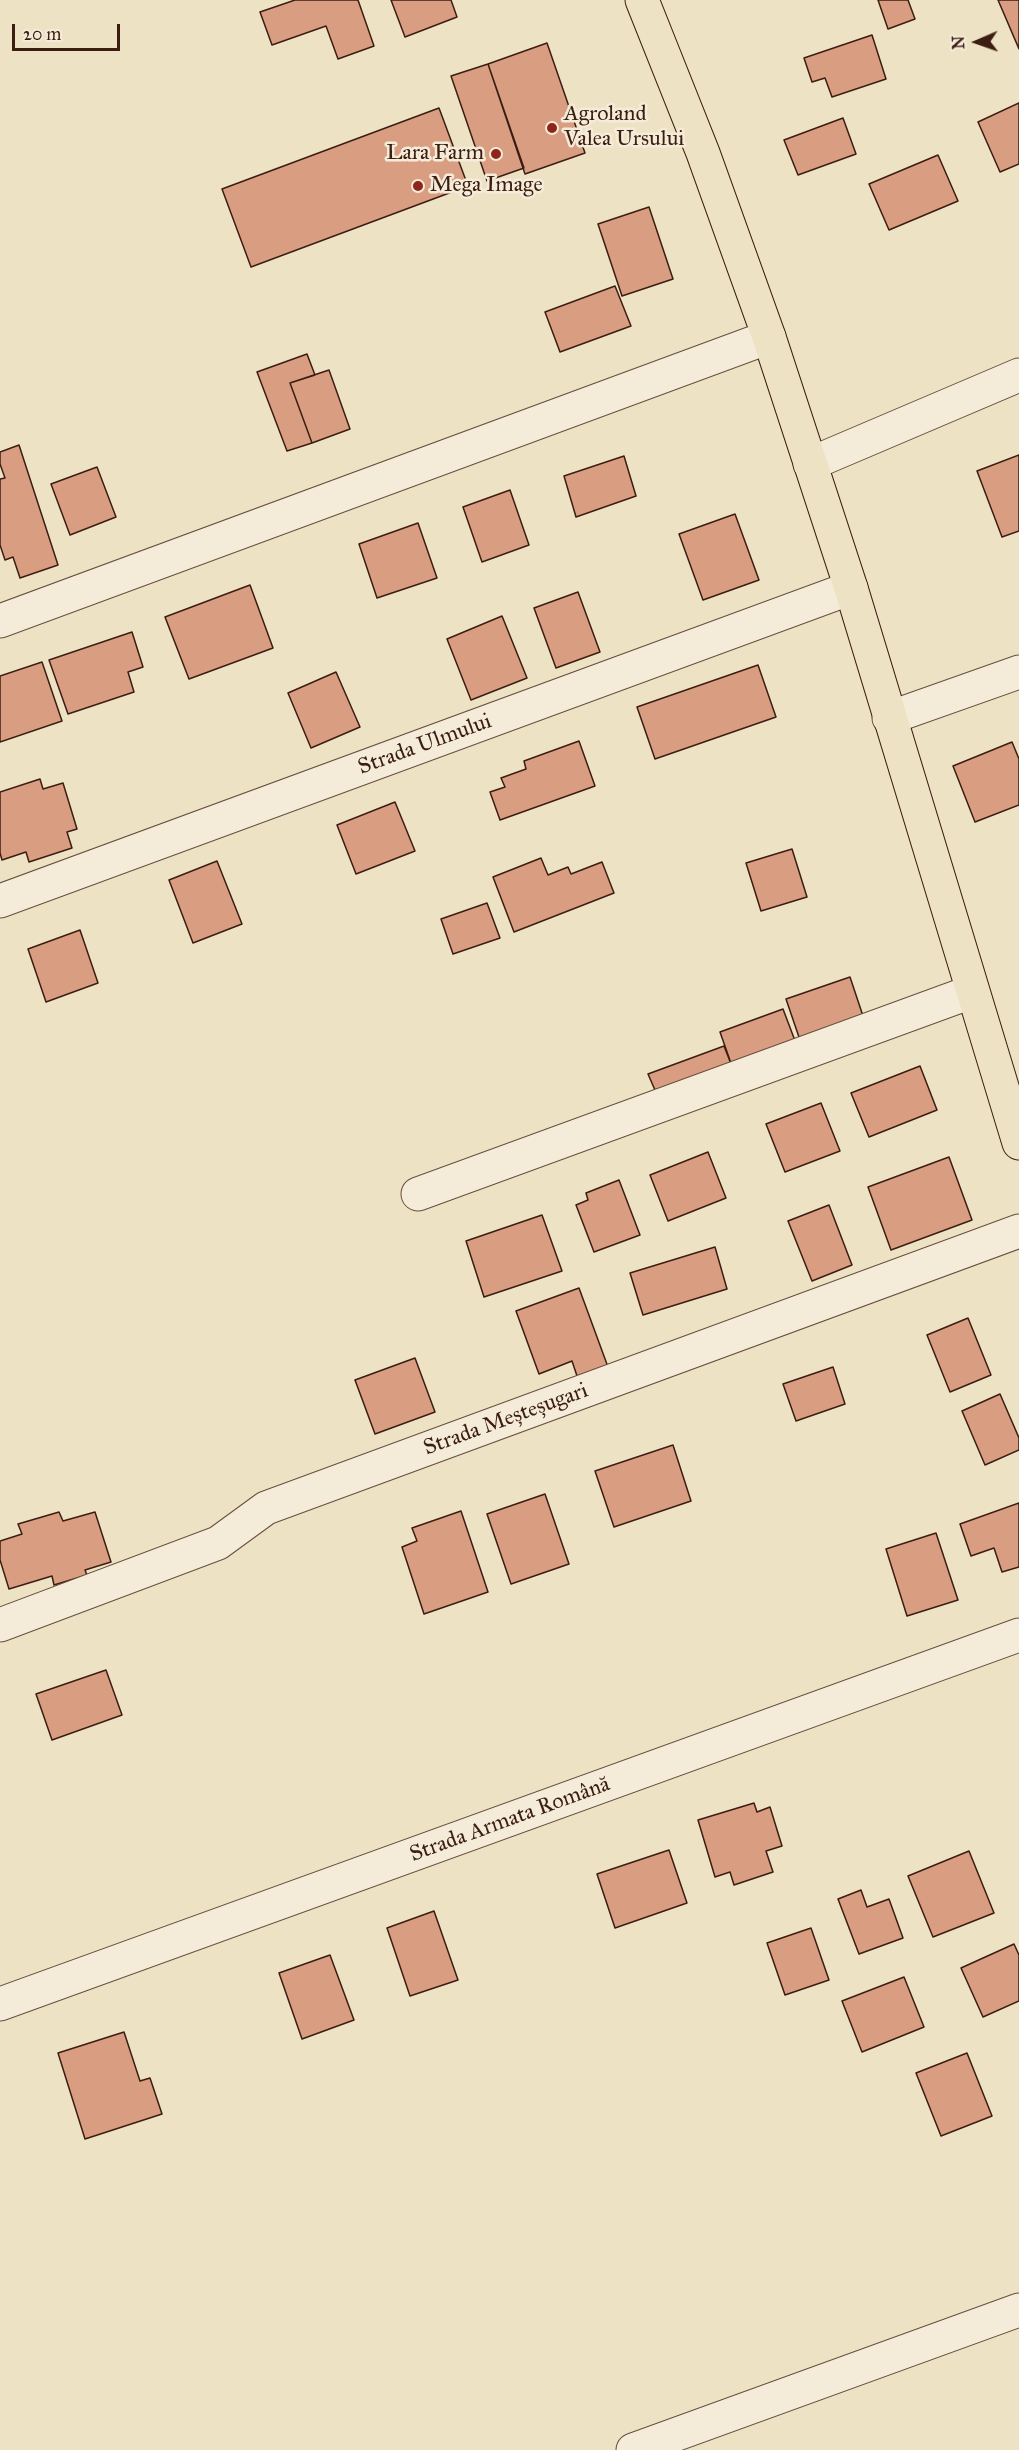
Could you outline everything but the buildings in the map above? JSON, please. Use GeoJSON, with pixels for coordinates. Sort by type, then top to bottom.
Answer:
{"type":"FeatureCollection","features":[{"type":"Feature","properties":{"kind":"main road"},"geometry":{"type":"LineString","coordinates":[[642,0],[703,153],[769,337],[851,588],[971,992],[1019,1143]]}},
{"type":"Feature","properties":{"kind":"street"},"geometry":{"type":"LineString","coordinates":[[0,621],[769,337]]}},
{"type":"Feature","properties":{"kind":"street"},"geometry":{"type":"LineString","coordinates":[[810,464],[1019,375]]}},
{"type":"Feature","properties":{"kind":"street","name":"Strada Ulmului"},"geometry":{"type":"LineString","coordinates":[[0,901],[851,588]]}},
{"type":"Feature","properties":{"kind":"street"},"geometry":{"type":"LineString","coordinates":[[890,718],[1019,672]]}},
{"type":"Feature","properties":{"kind":"street"},"geometry":{"type":"LineString","coordinates":[[418,1194],[971,992]]}},
{"type":"Feature","properties":{"kind":"street","name":"Strada Meșteșugari"},"geometry":{"type":"LineString","coordinates":[[0,1625],[218,1543],[266,1508],[1019,1231]]}},
{"type":"Feature","properties":{"kind":"street","name":"Strada Armata Română"},"geometry":{"type":"LineString","coordinates":[[0,2004],[1019,1635]]}},
{"type":"Feature","properties":{"kind":"street"},"geometry":{"type":"LineString","coordinates":[[633,2450],[843,2376],[1019,2310]]}},
{"type":"Feature","properties":{"kind":"place","name":"Agroland Valea Ursului"},"geometry":{"type":"Point","coordinates":[552,128]}},
{"type":"Feature","properties":{"kind":"place","name":"Lara Farm"},"geometry":{"type":"Point","coordinates":[496,154]}},
{"type":"Feature","properties":{"kind":"place","name":"Mega Image"},"geometry":{"type":"Point","coordinates":[418,186]}}]}
